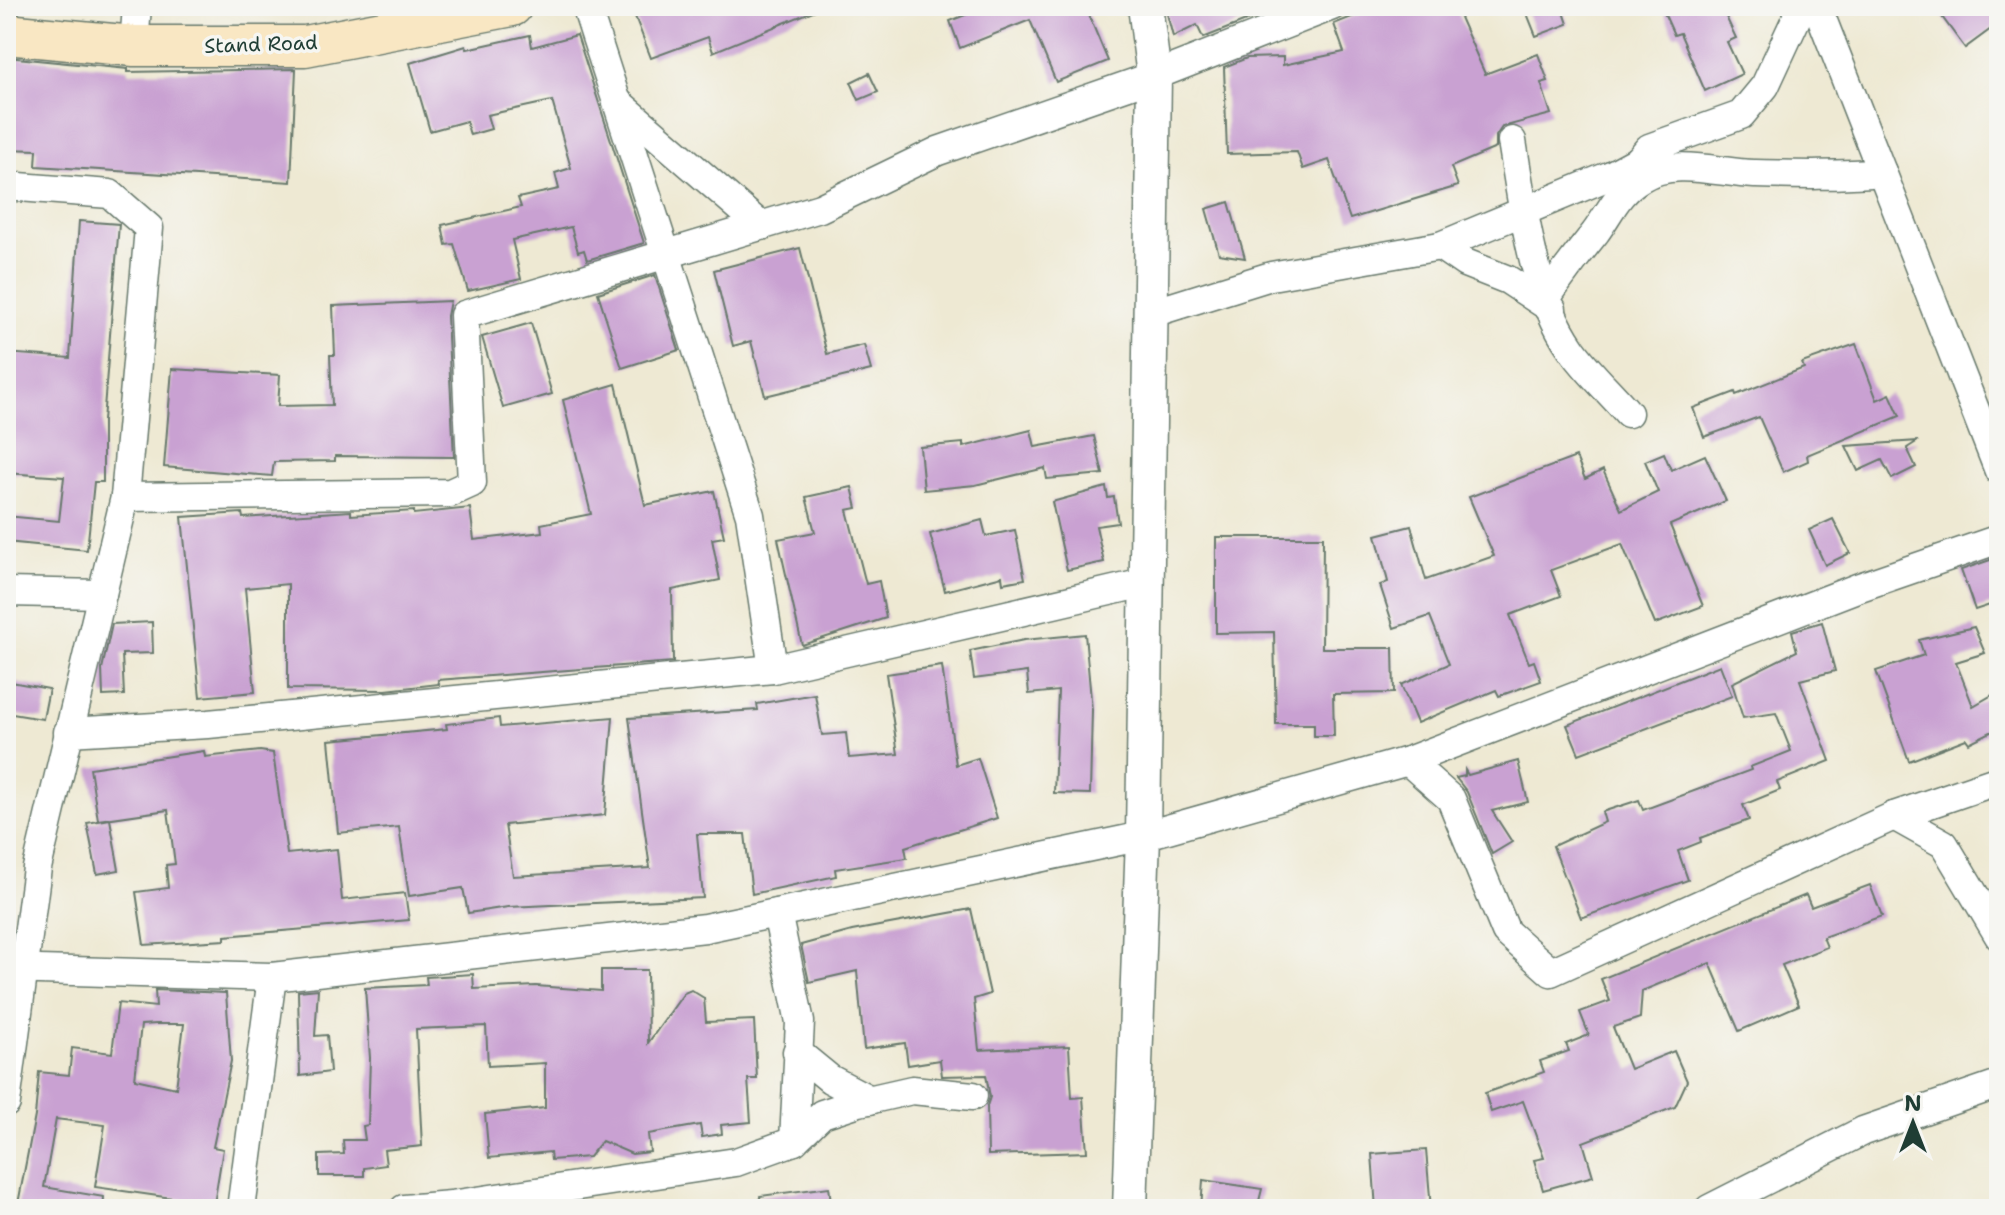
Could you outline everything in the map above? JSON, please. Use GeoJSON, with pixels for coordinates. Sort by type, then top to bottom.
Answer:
{"type":"FeatureCollection","features":[{"type":"Feature","properties":{"kind":"main road","name":"Stand Road"},"geometry":{"type":"LineString","coordinates":[[6,34],[134,46],[305,46],[512,6]]}},
{"type":"Feature","properties":{"kind":"street"},"geometry":{"type":"LineString","coordinates":[[134,46],[137,6]]}},
{"type":"Feature","properties":{"kind":"street"},"geometry":{"type":"LineString","coordinates":[[586,6],[750,515],[773,669]]}},
{"type":"Feature","properties":{"kind":"street"},"geometry":{"type":"LineString","coordinates":[[1130,1209],[1143,836],[1144,583],[1154,76],[1145,6]]}},
{"type":"Feature","properties":{"kind":"street"},"geometry":{"type":"LineString","coordinates":[[125,497],[450,493],[472,483],[464,315],[820,208],[938,151],[1154,76],[1332,6]]}},
{"type":"Feature","properties":{"kind":"street"},"geometry":{"type":"LineString","coordinates":[[1149,314],[1271,276],[1440,246],[1611,175],[1639,160],[1649,148],[1741,115],[1765,86],[1802,6]]}},
{"type":"Feature","properties":{"kind":"street"},"geometry":{"type":"LineString","coordinates":[[1817,6],[1999,471]]}},
{"type":"Feature","properties":{"kind":"street"},"geometry":{"type":"LineString","coordinates":[[617,102],[761,226]]}},
{"type":"Feature","properties":{"kind":"street"},"geometry":{"type":"LineString","coordinates":[[1512,141],[1523,212],[1549,303],[1570,348],[1628,413]]}},
{"type":"Feature","properties":{"kind":"street"},"geometry":{"type":"LineString","coordinates":[[1549,303],[1610,205],[1642,176],[1665,169],[1688,168],[1735,174],[1833,176],[1882,172]]}},
{"type":"Feature","properties":{"kind":"street"},"geometry":{"type":"LineString","coordinates":[[6,186],[110,194],[149,228],[125,497],[68,732],[16,970],[6,1103]]}},
{"type":"Feature","properties":{"kind":"street"},"geometry":{"type":"LineString","coordinates":[[1440,246],[1465,263],[1508,280],[1549,303]]}},
{"type":"Feature","properties":{"kind":"street"},"geometry":{"type":"LineString","coordinates":[[16,970],[272,977],[705,928],[1143,836],[1408,761],[1857,588],[1999,539]]}},
{"type":"Feature","properties":{"kind":"street"},"geometry":{"type":"LineString","coordinates":[[68,732],[208,724],[773,669],[1144,583]]}},
{"type":"Feature","properties":{"kind":"street"},"geometry":{"type":"LineString","coordinates":[[6,592],[102,594]]}},
{"type":"Feature","properties":{"kind":"street"},"geometry":{"type":"LineString","coordinates":[[1408,761],[1451,799],[1506,932],[1551,972],[1894,816],[1999,780]]}},
{"type":"Feature","properties":{"kind":"street"},"geometry":{"type":"LineString","coordinates":[[1894,816],[1944,844],[1999,936]]}},
{"type":"Feature","properties":{"kind":"street"},"geometry":{"type":"LineString","coordinates":[[777,913],[800,1022],[794,1141]]}},
{"type":"Feature","properties":{"kind":"street"},"geometry":{"type":"LineString","coordinates":[[241,1209],[272,977]]}},
{"type":"Feature","properties":{"kind":"street"},"geometry":{"type":"LineString","coordinates":[[797,1052],[830,1079],[870,1100]]}},
{"type":"Feature","properties":{"kind":"street"},"geometry":{"type":"LineString","coordinates":[[1709,1209],[1863,1131],[1999,1084]]}},
{"type":"Feature","properties":{"kind":"street"},"geometry":{"type":"LineString","coordinates":[[404,1209],[451,1205],[736,1162],[794,1141],[822,1114],[870,1100],[912,1090],[973,1096]]}},
{"type":"Feature","properties":{"kind":"building"},"geometry":{"type":"Polygon","coordinates":[[[631,6],[823,7],[713,52],[708,37],[651,58],[631,6]]]}},
{"type":"Feature","properties":{"kind":"building"},"geometry":{"type":"Polygon","coordinates":[[[988,6],[1085,6],[1108,61],[1056,82],[1030,20],[960,48],[950,21],[988,6]]]}},
{"type":"Feature","properties":{"kind":"building"},"geometry":{"type":"Polygon","coordinates":[[[1165,6],[1284,6],[1203,38],[1197,25],[1173,37],[1165,6]]]}},
{"type":"Feature","properties":{"kind":"building"},"geometry":{"type":"Polygon","coordinates":[[[1379,6],[1455,6],[1485,74],[1538,54],[1548,81],[1541,83],[1551,114],[1502,127],[1496,136],[1496,148],[1451,167],[1458,186],[1350,219],[1329,160],[1303,169],[1297,152],[1227,154],[1224,67],[1247,58],[1283,57],[1283,65],[1344,52],[1334,24],[1379,6]]]}},
{"type":"Feature","properties":{"kind":"building"},"geometry":{"type":"Polygon","coordinates":[[[1524,6],[1562,6],[1568,24],[1536,36],[1524,6]]]}},
{"type":"Feature","properties":{"kind":"building"},"geometry":{"type":"Polygon","coordinates":[[[1661,6],[1721,6],[1736,38],[1727,42],[1742,74],[1705,91],[1680,33],[1674,35],[1661,6]]]}},
{"type":"Feature","properties":{"kind":"building"},"geometry":{"type":"Polygon","coordinates":[[[1934,6],[1999,6],[1999,23],[1965,48],[1934,6]]]}},
{"type":"Feature","properties":{"kind":"building"},"geometry":{"type":"Polygon","coordinates":[[[530,35],[532,47],[577,35],[644,243],[587,260],[584,250],[578,252],[571,227],[512,240],[521,279],[468,291],[454,244],[446,245],[442,225],[521,207],[518,198],[559,189],[555,173],[571,168],[552,101],[487,115],[491,129],[470,135],[466,121],[430,131],[410,63],[466,46],[467,49],[530,35]]]}},
{"type":"Feature","properties":{"kind":"building"},"geometry":{"type":"Polygon","coordinates":[[[6,57],[128,69],[128,72],[296,69],[291,182],[36,166],[37,150],[6,149],[6,57]]]}},
{"type":"Feature","properties":{"kind":"building"},"geometry":{"type":"Polygon","coordinates":[[[869,73],[878,92],[859,100],[851,82],[869,73]]]}},
{"type":"Feature","properties":{"kind":"building"},"geometry":{"type":"Polygon","coordinates":[[[1229,202],[1245,258],[1219,254],[1206,209],[1229,202]]]}},
{"type":"Feature","properties":{"kind":"building"},"geometry":{"type":"Polygon","coordinates":[[[79,221],[119,224],[103,421],[103,482],[94,482],[87,550],[6,542],[6,516],[59,521],[64,477],[6,473],[6,353],[70,358],[79,221]]]}},
{"type":"Feature","properties":{"kind":"building"},"geometry":{"type":"Polygon","coordinates":[[[800,248],[827,354],[864,345],[871,370],[765,396],[751,341],[733,346],[714,270],[800,248]]]}},
{"type":"Feature","properties":{"kind":"building"},"geometry":{"type":"Polygon","coordinates":[[[655,275],[679,350],[622,368],[598,293],[655,275]]]}},
{"type":"Feature","properties":{"kind":"building"},"geometry":{"type":"Polygon","coordinates":[[[450,301],[447,316],[454,457],[335,456],[335,461],[274,462],[272,476],[164,467],[172,369],[280,375],[278,406],[332,405],[330,355],[335,355],[333,306],[450,301]]]}},
{"type":"Feature","properties":{"kind":"building"},"geometry":{"type":"Polygon","coordinates":[[[531,323],[552,394],[503,408],[482,337],[531,323]]]}},
{"type":"Feature","properties":{"kind":"building"},"geometry":{"type":"Polygon","coordinates":[[[1856,344],[1877,400],[1890,394],[1900,416],[1807,455],[1808,461],[1783,472],[1759,417],[1704,437],[1693,408],[1735,392],[1736,395],[1804,368],[1802,363],[1856,344]]]}},
{"type":"Feature","properties":{"kind":"building"},"geometry":{"type":"Polygon","coordinates":[[[616,384],[645,505],[714,491],[724,537],[712,539],[720,580],[672,590],[673,662],[438,680],[439,684],[386,690],[288,689],[288,584],[245,588],[255,692],[200,697],[182,517],[242,513],[243,518],[351,511],[351,515],[414,511],[414,514],[470,508],[474,540],[542,532],[541,524],[591,514],[563,400],[616,384]]]}},
{"type":"Feature","properties":{"kind":"building"},"geometry":{"type":"Polygon","coordinates":[[[1031,430],[1035,447],[1094,436],[1103,474],[1047,479],[1045,468],[975,485],[924,490],[920,447],[963,443],[963,447],[1031,430]]]}},
{"type":"Feature","properties":{"kind":"building"},"geometry":{"type":"Polygon","coordinates":[[[1918,441],[1907,448],[1916,467],[1892,479],[1882,460],[1858,471],[1846,446],[1918,441]]]}},
{"type":"Feature","properties":{"kind":"building"},"geometry":{"type":"Polygon","coordinates":[[[1664,453],[1671,470],[1705,455],[1726,501],[1670,525],[1703,606],[1655,624],[1622,544],[1551,570],[1561,596],[1510,615],[1529,663],[1534,661],[1541,681],[1499,696],[1496,690],[1417,723],[1401,685],[1449,664],[1430,616],[1394,628],[1380,585],[1388,582],[1376,535],[1411,526],[1426,580],[1494,556],[1469,497],[1576,457],[1585,479],[1603,470],[1621,510],[1658,492],[1645,461],[1664,453]]]}},
{"type":"Feature","properties":{"kind":"building"},"geometry":{"type":"Polygon","coordinates":[[[852,487],[857,508],[847,510],[866,584],[879,581],[886,618],[802,645],[778,539],[815,532],[806,497],[852,487]]]}},
{"type":"Feature","properties":{"kind":"building"},"geometry":{"type":"Polygon","coordinates":[[[1106,487],[1108,498],[1114,497],[1118,523],[1096,526],[1104,562],[1067,570],[1052,502],[1106,487]]]}},
{"type":"Feature","properties":{"kind":"building"},"geometry":{"type":"Polygon","coordinates":[[[1833,519],[1850,553],[1825,565],[1809,530],[1833,519]]]}},
{"type":"Feature","properties":{"kind":"building"},"geometry":{"type":"Polygon","coordinates":[[[982,520],[986,536],[1015,530],[1025,579],[1003,583],[1002,576],[945,591],[930,534],[982,520]]]}},
{"type":"Feature","properties":{"kind":"building"},"geometry":{"type":"Polygon","coordinates":[[[1216,537],[1323,537],[1322,648],[1393,648],[1394,693],[1333,694],[1334,736],[1314,736],[1314,724],[1276,724],[1274,632],[1216,633],[1216,537]]]}},
{"type":"Feature","properties":{"kind":"building"},"geometry":{"type":"Polygon","coordinates":[[[1999,557],[1999,602],[1975,610],[1961,570],[1999,557]]]}},
{"type":"Feature","properties":{"kind":"building"},"geometry":{"type":"Polygon","coordinates":[[[152,622],[153,653],[122,654],[124,695],[103,696],[102,669],[112,624],[152,622]]]}},
{"type":"Feature","properties":{"kind":"building"},"geometry":{"type":"Polygon","coordinates":[[[1822,622],[1835,671],[1800,680],[1830,761],[1777,782],[1780,790],[1743,805],[1749,820],[1700,838],[1701,842],[1678,851],[1688,880],[1581,918],[1553,846],[1605,822],[1602,812],[1639,800],[1643,810],[1751,770],[1750,767],[1791,751],[1776,713],[1743,718],[1732,683],[1797,651],[1792,631],[1822,622]]]}},
{"type":"Feature","properties":{"kind":"building"},"geometry":{"type":"Polygon","coordinates":[[[1974,627],[1985,653],[1956,662],[1973,706],[1994,694],[1999,709],[1999,728],[1969,743],[1966,739],[1909,761],[1876,671],[1924,655],[1919,640],[1974,627]]]}},
{"type":"Feature","properties":{"kind":"building"},"geometry":{"type":"Polygon","coordinates":[[[1085,634],[1092,710],[1090,794],[1054,793],[1058,691],[1029,694],[1027,672],[974,679],[970,651],[1024,640],[1085,634]]]}},
{"type":"Feature","properties":{"kind":"building"},"geometry":{"type":"Polygon","coordinates":[[[1720,665],[1732,696],[1579,754],[1567,725],[1720,665]]]}},
{"type":"Feature","properties":{"kind":"building"},"geometry":{"type":"Polygon","coordinates":[[[942,666],[956,765],[978,758],[997,818],[905,847],[907,858],[835,869],[836,876],[752,894],[745,834],[697,834],[703,898],[508,907],[468,913],[463,888],[409,896],[399,827],[338,833],[329,740],[447,729],[446,724],[499,718],[500,727],[613,717],[605,815],[505,825],[513,876],[650,868],[629,718],[758,710],[757,704],[815,694],[822,735],[846,733],[849,758],[898,754],[886,674],[942,666]]]}},
{"type":"Feature","properties":{"kind":"building"},"geometry":{"type":"Polygon","coordinates":[[[6,681],[49,689],[43,719],[6,713],[6,681]]]}},
{"type":"Feature","properties":{"kind":"building"},"geometry":{"type":"Polygon","coordinates":[[[204,751],[205,757],[260,751],[273,753],[287,854],[337,849],[342,900],[405,893],[409,920],[225,936],[225,940],[144,945],[136,892],[168,888],[166,865],[175,864],[168,810],[98,820],[90,768],[204,751]]]}},
{"type":"Feature","properties":{"kind":"building"},"geometry":{"type":"Polygon","coordinates":[[[1518,761],[1528,802],[1492,811],[1512,842],[1492,854],[1467,792],[1456,778],[1465,776],[1465,770],[1468,775],[1518,761]]]}},
{"type":"Feature","properties":{"kind":"building"},"geometry":{"type":"Polygon","coordinates":[[[110,819],[119,870],[97,874],[87,823],[110,819]]]}},
{"type":"Feature","properties":{"kind":"building"},"geometry":{"type":"Polygon","coordinates":[[[1870,885],[1882,916],[1823,937],[1827,947],[1782,965],[1799,1005],[1739,1031],[1710,963],[1642,991],[1640,1018],[1613,1027],[1630,1069],[1674,1051],[1687,1081],[1675,1107],[1583,1142],[1593,1176],[1543,1190],[1534,1160],[1544,1158],[1523,1101],[1491,1112],[1485,1093],[1544,1072],[1540,1061],[1569,1051],[1566,1044],[1589,1035],[1580,1012],[1610,1001],[1601,979],[1806,895],[1811,907],[1870,885]]]}},
{"type":"Feature","properties":{"kind":"building"},"geometry":{"type":"Polygon","coordinates":[[[971,909],[990,994],[974,999],[979,1050],[1069,1046],[1072,1098],[1083,1097],[1087,1152],[988,1155],[987,1106],[990,1097],[986,1075],[942,1076],[940,1060],[908,1065],[905,1043],[864,1049],[857,971],[809,982],[801,945],[852,931],[971,909]]]}},
{"type":"Feature","properties":{"kind":"building"},"geometry":{"type":"Polygon","coordinates":[[[601,970],[647,970],[648,1043],[684,993],[691,990],[704,998],[706,1022],[754,1020],[757,1079],[748,1079],[751,1122],[721,1125],[722,1134],[702,1137],[700,1125],[648,1134],[650,1152],[632,1154],[602,1141],[589,1157],[551,1160],[550,1152],[489,1158],[485,1114],[545,1108],[545,1063],[488,1066],[486,1026],[416,1029],[422,1146],[384,1150],[386,1165],[364,1168],[364,1176],[319,1176],[319,1155],[344,1154],[343,1140],[365,1140],[363,1126],[368,1125],[370,1058],[365,988],[427,985],[426,977],[473,974],[474,989],[536,986],[601,991],[601,970]]]}},
{"type":"Feature","properties":{"kind":"building"},"geometry":{"type":"Polygon","coordinates":[[[318,989],[315,1036],[327,1035],[330,1072],[300,1076],[298,991],[318,989]]]}},
{"type":"Feature","properties":{"kind":"building"},"geometry":{"type":"Polygon","coordinates":[[[155,990],[226,993],[231,1061],[213,1147],[223,1149],[214,1204],[95,1187],[105,1125],[56,1119],[44,1187],[104,1197],[103,1209],[17,1209],[35,1116],[39,1072],[69,1075],[72,1048],[112,1053],[118,1003],[156,1007],[155,990]],[[184,1024],[141,1025],[135,1079],[176,1088],[184,1024]]]}},
{"type":"Feature","properties":{"kind":"building"},"geometry":{"type":"Polygon","coordinates":[[[1426,1150],[1431,1209],[1376,1209],[1372,1154],[1426,1150]]]}},
{"type":"Feature","properties":{"kind":"building"},"geometry":{"type":"Polygon","coordinates":[[[1203,1180],[1262,1189],[1257,1209],[1201,1209],[1203,1180]]]}},
{"type":"Feature","properties":{"kind":"building"},"geometry":{"type":"Polygon","coordinates":[[[829,1187],[832,1209],[761,1209],[760,1196],[829,1187]]]}}]}
